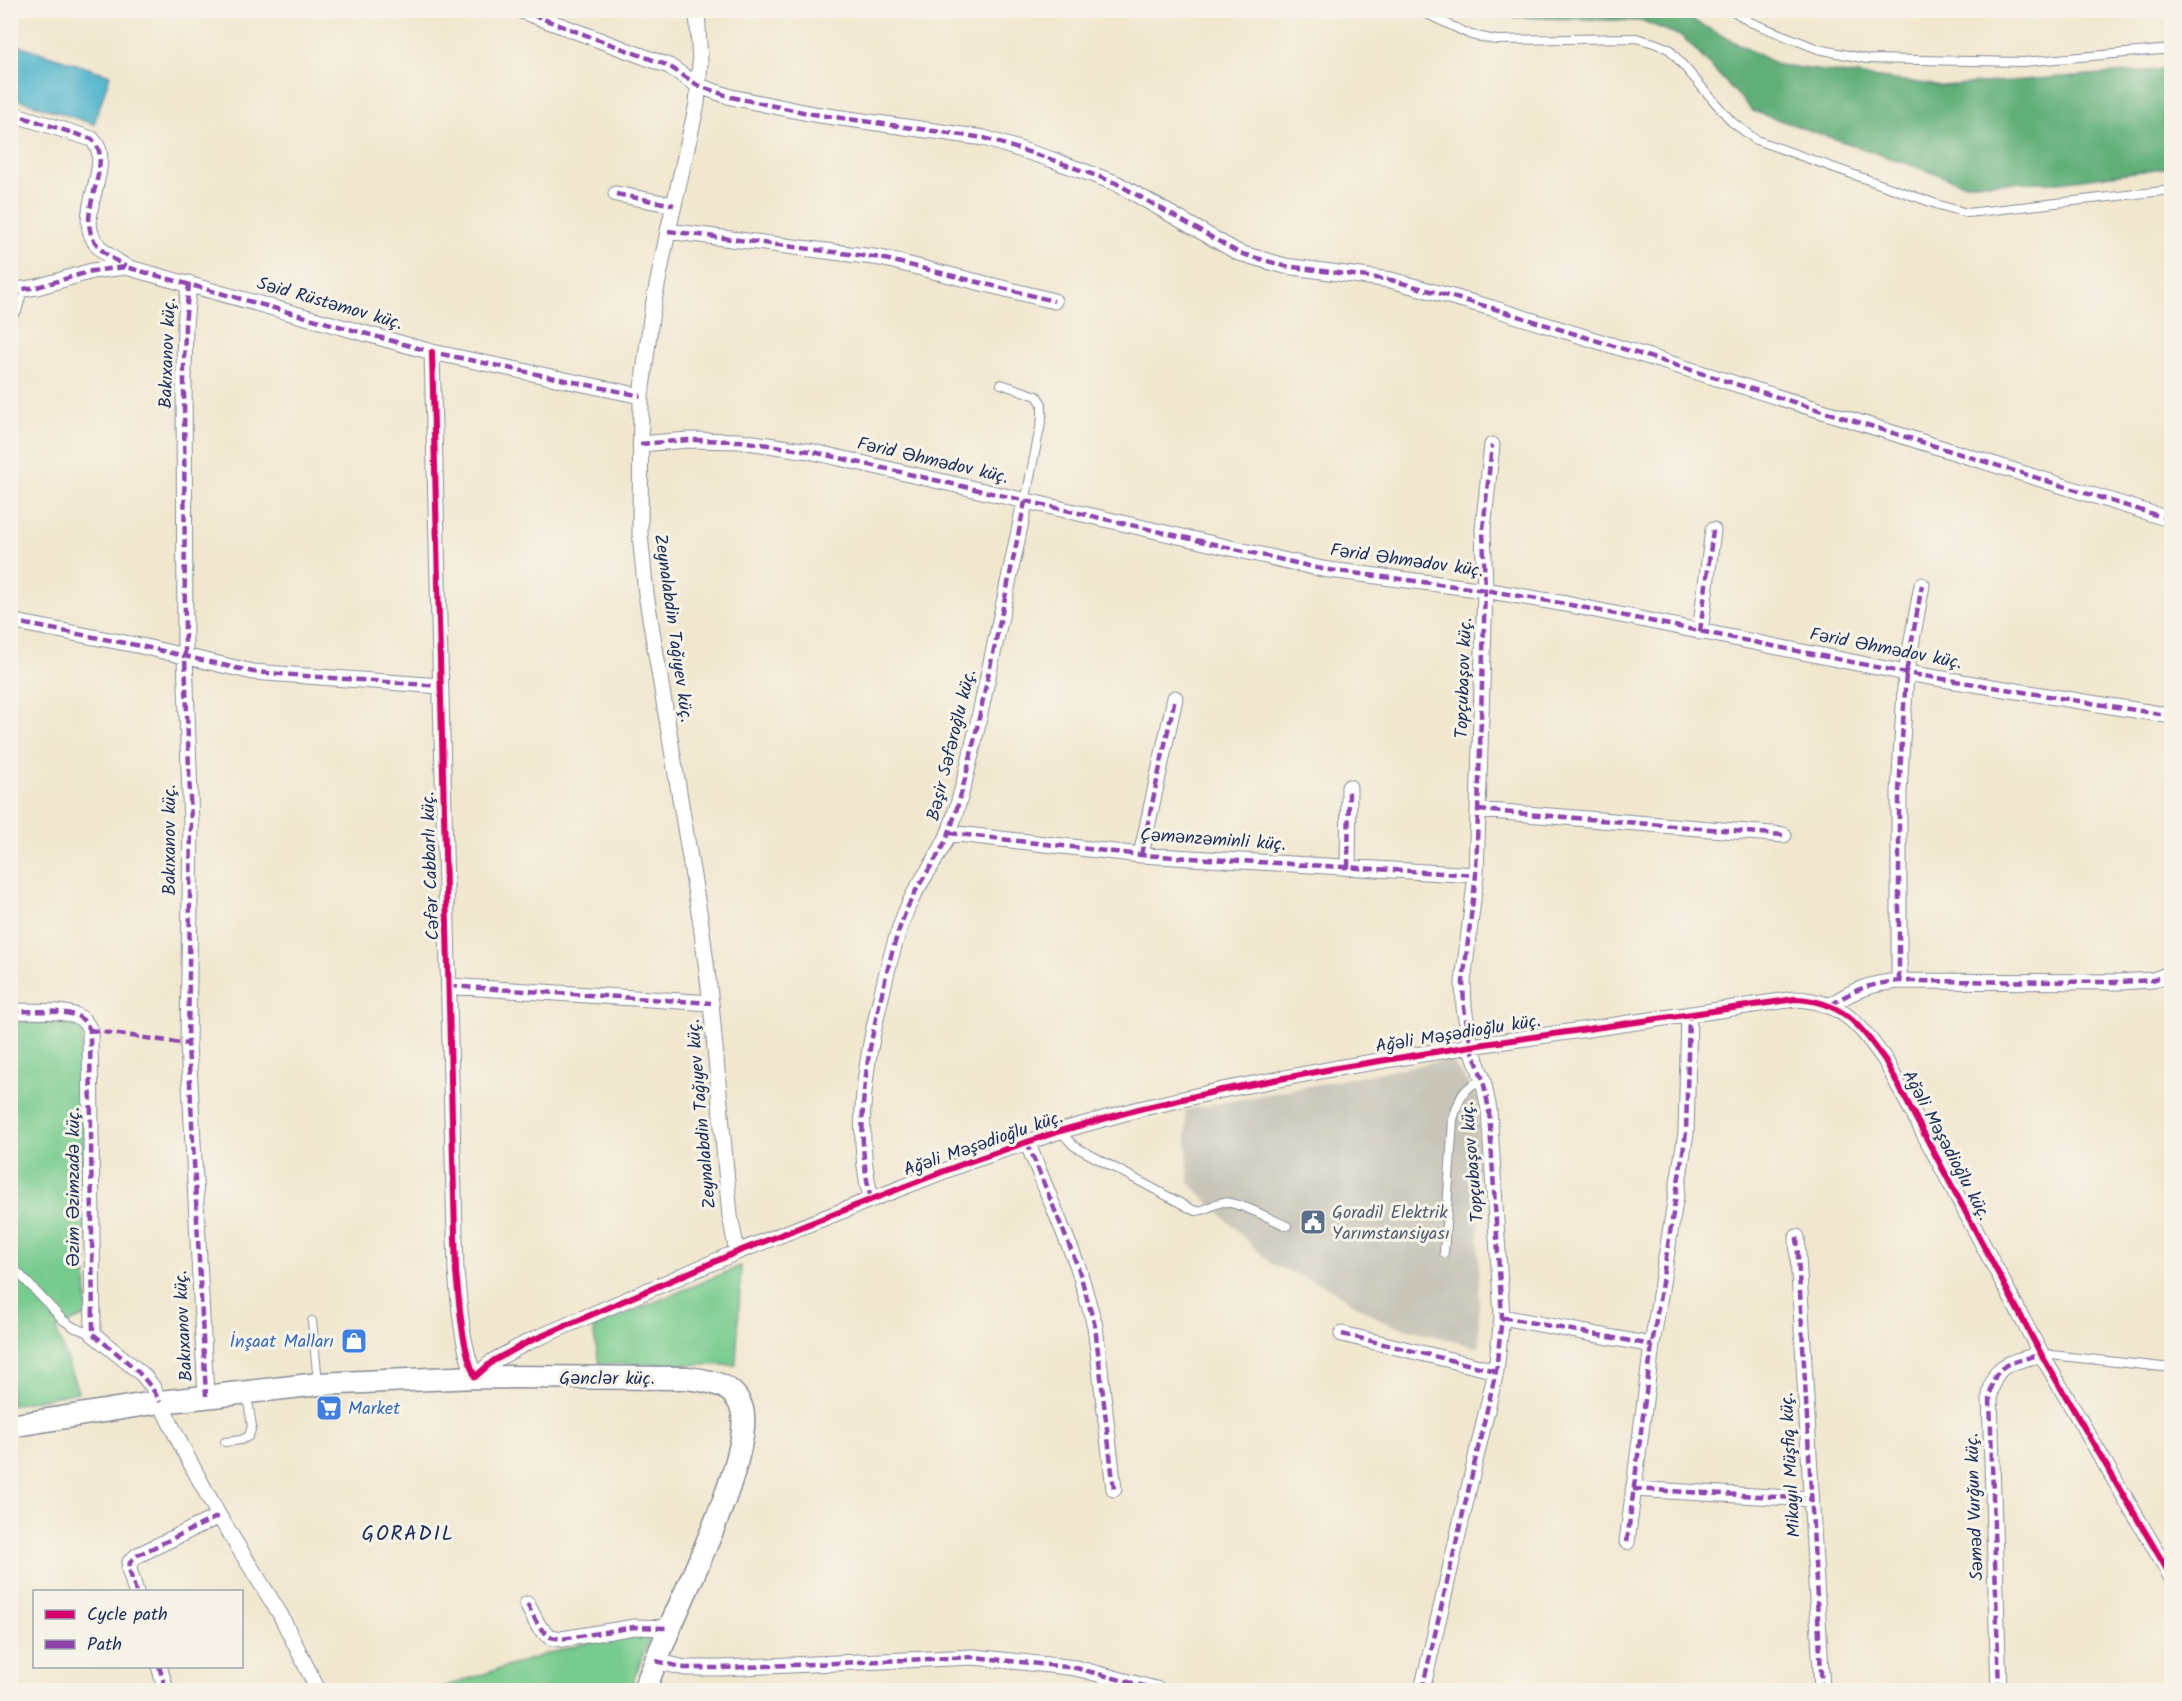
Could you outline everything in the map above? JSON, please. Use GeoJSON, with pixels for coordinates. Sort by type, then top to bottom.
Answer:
{"type":"FeatureCollection","features":[{"type":"Feature","properties":{"kind":"street"},"geometry":{"type":"LineString","coordinates":[[519,10],[669,66],[699,86],[731,97],[813,114],[984,138],[1116,183],[1239,253],[1285,266],[1391,280],[1492,308],[2172,520]]}},
{"type":"Feature","properties":{"kind":"street","name":"Zeynalabdin Tağıyev küç."},"geometry":{"type":"LineString","coordinates":[[697,10],[700,63],[693,128],[668,231],[652,311],[641,396],[640,534],[646,594],[701,924],[711,1004],[730,1216],[737,1252]]}},
{"type":"Feature","properties":{"kind":"street"},"geometry":{"type":"LineString","coordinates":[[10,112],[92,139],[99,149],[99,162],[90,213],[90,233],[99,247],[126,267]]}},
{"type":"Feature","properties":{"kind":"street"},"geometry":{"type":"LineString","coordinates":[[616,194],[674,205]]}},
{"type":"Feature","properties":{"kind":"street"},"geometry":{"type":"LineString","coordinates":[[668,231],[881,258],[1054,301]]}},
{"type":"Feature","properties":{"kind":"street","name":"Səid Rüstəmov küç."},"geometry":{"type":"LineString","coordinates":[[15,291],[92,272],[126,267],[432,352],[641,396]]}},
{"type":"Feature","properties":{"kind":"street","name":"Bakıxanov küç."},"geometry":{"type":"LineString","coordinates":[[189,284],[184,370],[185,657],[191,824],[188,1044],[206,1396]]}},
{"type":"Feature","properties":{"kind":"street"},"geometry":{"type":"LineString","coordinates":[[10,313],[14,309],[15,291]]}},
{"type":"Feature","properties":{"kind":"street","name":"Cəfər Cabbarlı küç."},"geometry":{"type":"LineString","coordinates":[[432,352],[456,1272],[463,1340],[475,1377]]}},
{"type":"Feature","properties":{"kind":"street","name":"Fərid Əhmədov küç."},"geometry":{"type":"LineString","coordinates":[[640,444],[688,440],[740,441],[798,449],[1322,569],[1485,590],[1566,604],[1906,673],[2172,716]]}},
{"type":"Feature","properties":{"kind":"street","name":"Topçubaşov küç."},"geometry":{"type":"LineString","coordinates":[[1422,1690],[1496,1371],[1502,1317],[1490,1110],[1483,1080],[1471,1046],[1464,1008],[1463,982],[1476,875],[1485,590],[1482,529],[1492,445]]}},
{"type":"Feature","properties":{"kind":"street","name":"Bəşir Səfəroğlu küç."},"geometry":{"type":"LineString","coordinates":[[870,1199],[865,1174],[861,1106],[877,1014],[889,962],[910,902],[949,833],[973,749],[1025,502]]}},
{"type":"Feature","properties":{"kind":"street"},"geometry":{"type":"LineString","coordinates":[[1700,632],[1713,530]]}},
{"type":"Feature","properties":{"kind":"street"},"geometry":{"type":"LineString","coordinates":[[1899,981],[1899,792],[1906,673],[1922,585]]}},
{"type":"Feature","properties":{"kind":"street"},"geometry":{"type":"LineString","coordinates":[[10,621],[141,646],[253,672],[440,686]]}},
{"type":"Feature","properties":{"kind":"street"},"geometry":{"type":"LineString","coordinates":[[1142,855],[1175,698]]}},
{"type":"Feature","properties":{"kind":"street"},"geometry":{"type":"LineString","coordinates":[[1348,787],[1348,868]]}},
{"type":"Feature","properties":{"kind":"street"},"geometry":{"type":"LineString","coordinates":[[1478,810],[1784,835]]}},
{"type":"Feature","properties":{"kind":"street","name":"Çəmənzəminli küç."},"geometry":{"type":"LineString","coordinates":[[949,833],[1142,855],[1476,875]]}},
{"type":"Feature","properties":{"kind":"street"},"geometry":{"type":"LineString","coordinates":[[1831,1005],[1851,992],[1873,984],[1899,981],[2119,982],[2153,980],[2172,973]]}},
{"type":"Feature","properties":{"kind":"street"},"geometry":{"type":"LineString","coordinates":[[449,986],[711,1004]]}},
{"type":"Feature","properties":{"kind":"street","name":"Ağəli Məşədioğlu küç."},"geometry":{"type":"LineString","coordinates":[[475,1377],[493,1361],[528,1342],[737,1252],[870,1199],[1060,1131],[1139,1109],[1222,1090],[1471,1046],[1795,999],[1815,1000],[1831,1005],[1850,1017],[1886,1060],[2041,1354],[2172,1578]]}},
{"type":"Feature","properties":{"kind":"street","name":"Əzim Əzimzadə küç."},"geometry":{"type":"LineString","coordinates":[[10,1011],[77,1016],[85,1021],[90,1030],[93,1334]]}},
{"type":"Feature","properties":{"kind":"street"},"geometry":{"type":"LineString","coordinates":[[1627,1542],[1652,1345],[1686,1132],[1689,1014]]}},
{"type":"Feature","properties":{"kind":"street"},"geometry":{"type":"LineString","coordinates":[[1027,1142],[1078,1267],[1095,1326],[1114,1489]]}},
{"type":"Feature","properties":{"kind":"street","name":"Mikayıl Müşfiq küç."},"geometry":{"type":"LineString","coordinates":[[1797,1237],[1822,1690]]}},
{"type":"Feature","properties":{"kind":"street"},"geometry":{"type":"LineString","coordinates":[[1502,1317],[1652,1345]]}},
{"type":"Feature","properties":{"kind":"street"},"geometry":{"type":"LineString","coordinates":[[93,1334],[142,1374],[152,1386],[219,1516],[279,1614],[318,1690]]}},
{"type":"Feature","properties":{"kind":"street"},"geometry":{"type":"LineString","coordinates":[[1342,1334],[1496,1371]]}},
{"type":"Feature","properties":{"kind":"street","name":"Səməd Vurğun küç."},"geometry":{"type":"LineString","coordinates":[[1999,1690],[1990,1397],[1992,1379],[2002,1367],[2041,1354]]}},
{"type":"Feature","properties":{"kind":"street","name":"Gənclər küç."},"geometry":{"type":"LineString","coordinates":[[10,1426],[160,1402],[319,1384],[475,1377],[687,1378],[713,1382],[726,1388],[741,1406],[745,1423],[742,1440],[720,1509],[644,1690]]}},
{"type":"Feature","properties":{"kind":"street"},"geometry":{"type":"LineString","coordinates":[[1633,1488],[1811,1499]]}},
{"type":"Feature","properties":{"kind":"street"},"geometry":{"type":"LineString","coordinates":[[135,1590],[129,1569],[130,1562],[138,1555],[219,1516]]}},
{"type":"Feature","properties":{"kind":"street"},"geometry":{"type":"LineString","coordinates":[[526,1604],[539,1627],[550,1637],[562,1639],[634,1627],[669,1628]]}},
{"type":"Feature","properties":{"kind":"street"},"geometry":{"type":"LineString","coordinates":[[656,1662],[685,1668],[722,1668],[974,1657],[1076,1668],[1159,1690]]}},
{"type":"Feature","properties":{"kind":"street"},"geometry":{"type":"LineString","coordinates":[[160,1668],[166,1690]]}},
{"type":"Feature","properties":{"kind":"lane"},"geometry":{"type":"LineString","coordinates":[[1418,10],[1472,35],[1496,40],[1636,38],[1654,43],[1669,50],[1732,122],[1756,140],[1967,213],[2172,190]]}},
{"type":"Feature","properties":{"kind":"lane"},"geometry":{"type":"LineString","coordinates":[[1732,10],[1750,22],[1818,49],[1867,59],[2023,62],[2172,49]]}},
{"type":"Feature","properties":{"kind":"lane"},"geometry":{"type":"LineString","coordinates":[[1001,384],[1037,396],[1042,404],[1042,418],[1025,502]]}},
{"type":"Feature","properties":{"kind":"lane"},"geometry":{"type":"LineString","coordinates":[[1444,1253],[1453,1120],[1457,1104],[1469,1085],[1483,1080]]}},
{"type":"Feature","properties":{"kind":"lane"},"geometry":{"type":"LineString","coordinates":[[1060,1131],[1065,1139],[1074,1146],[1195,1211],[1205,1211],[1212,1205],[1224,1202],[1287,1226]]}},
{"type":"Feature","properties":{"kind":"lane"},"geometry":{"type":"LineString","coordinates":[[10,1264],[63,1320],[75,1328],[93,1334]]}},
{"type":"Feature","properties":{"kind":"lane"},"geometry":{"type":"LineString","coordinates":[[312,1321],[319,1384]]}},
{"type":"Feature","properties":{"kind":"lane"},"geometry":{"type":"LineString","coordinates":[[2041,1354],[2172,1368]]}},
{"type":"Feature","properties":{"kind":"lane"},"geometry":{"type":"LineString","coordinates":[[225,1442],[241,1440],[249,1436],[252,1426],[246,1391]]}},
{"type":"Feature","properties":{"kind":"shaded area"},"geometry":{"type":"Polygon","coordinates":[[[1450,1059],[1478,1097],[1479,1348],[1386,1323],[1323,1285],[1271,1264],[1189,1183],[1185,1110],[1450,1059]]]}},
{"type":"Feature","properties":{"kind":"green space"},"geometry":{"type":"Polygon","coordinates":[[[1472,11],[1675,11],[1778,65],[1942,86],[2171,69],[2171,167],[2060,182],[1963,183],[1753,111],[1683,37],[1643,21],[1486,16],[1472,11]]]}},
{"type":"Feature","properties":{"kind":"green space"},"geometry":{"type":"Polygon","coordinates":[[[10,1021],[82,1026],[87,1315],[56,1329],[78,1392],[11,1405],[10,1021]]]}},
{"type":"Feature","properties":{"kind":"green space"},"geometry":{"type":"Polygon","coordinates":[[[741,1266],[736,1365],[599,1364],[593,1328],[741,1266]]]}},
{"type":"Feature","properties":{"kind":"green space"},"geometry":{"type":"Polygon","coordinates":[[[633,1630],[651,1633],[630,1690],[434,1690],[547,1654],[633,1630]]]}},
{"type":"Feature","properties":{"kind":"water"},"geometry":{"type":"Polygon","coordinates":[[[11,43],[110,75],[94,124],[11,97],[11,43]]]}},
{"type":"Feature","properties":{"kind":"marked path"},"geometry":{"type":"LineString","coordinates":[[519,10],[669,66],[699,86],[731,97],[813,114],[984,138],[1116,183],[1239,253],[1285,266],[1391,280],[1492,308],[2172,520]]}},
{"type":"Feature","properties":{"kind":"marked path"},"geometry":{"type":"LineString","coordinates":[[10,113],[92,139],[98,149],[100,163],[90,213],[89,225],[92,237],[102,250],[126,267]]}},
{"type":"Feature","properties":{"kind":"marked path"},"geometry":{"type":"LineString","coordinates":[[616,194],[674,205]]}},
{"type":"Feature","properties":{"kind":"marked path"},"geometry":{"type":"LineString","coordinates":[[668,231],[881,258],[1054,301]]}},
{"type":"Feature","properties":{"kind":"marked path"},"geometry":{"type":"LineString","coordinates":[[10,291],[37,287],[92,271],[126,267],[432,352],[641,396]]}},
{"type":"Feature","properties":{"kind":"marked path"},"geometry":{"type":"LineString","coordinates":[[189,283],[184,370],[185,657],[191,824],[188,1044],[206,1396]]}},
{"type":"Feature","properties":{"kind":"marked path"},"geometry":{"type":"LineString","coordinates":[[10,313],[14,309],[19,291]]}},
{"type":"Feature","properties":{"kind":"marked path"},"geometry":{"type":"LineString","coordinates":[[640,444],[688,440],[740,441],[809,451],[1322,569],[1485,590],[1566,604],[1906,673],[2172,716]]}},
{"type":"Feature","properties":{"kind":"marked path"},"geometry":{"type":"LineString","coordinates":[[1422,1690],[1496,1371],[1502,1317],[1489,1110],[1483,1080],[1471,1046],[1464,1008],[1463,982],[1476,875],[1485,590],[1483,529],[1492,445]]}},
{"type":"Feature","properties":{"kind":"marked path"},"geometry":{"type":"LineString","coordinates":[[871,1199],[863,1147],[863,1121],[867,1070],[876,1019],[897,935],[905,913],[950,830],[967,773],[1025,502]]}},
{"type":"Feature","properties":{"kind":"marked path"},"geometry":{"type":"LineString","coordinates":[[1700,632],[1713,530]]}},
{"type":"Feature","properties":{"kind":"marked path"},"geometry":{"type":"LineString","coordinates":[[1899,981],[1899,792],[1906,673],[1922,585]]}},
{"type":"Feature","properties":{"kind":"marked path"},"geometry":{"type":"LineString","coordinates":[[10,621],[141,646],[253,672],[440,686]]}},
{"type":"Feature","properties":{"kind":"marked path"},"geometry":{"type":"LineString","coordinates":[[1141,855],[1175,698]]}},
{"type":"Feature","properties":{"kind":"marked path"},"geometry":{"type":"LineString","coordinates":[[1348,868],[1349,787]]}},
{"type":"Feature","properties":{"kind":"marked path"},"geometry":{"type":"LineString","coordinates":[[1478,810],[1784,835]]}},
{"type":"Feature","properties":{"kind":"marked path"},"geometry":{"type":"LineString","coordinates":[[949,833],[1141,855],[1476,875]]}},
{"type":"Feature","properties":{"kind":"marked path"},"geometry":{"type":"LineString","coordinates":[[1831,1005],[1863,988],[1899,981],[2119,982],[2153,980],[2172,973]]}},
{"type":"Feature","properties":{"kind":"marked path"},"geometry":{"type":"LineString","coordinates":[[449,986],[711,1003]]}},
{"type":"Feature","properties":{"kind":"marked path"},"geometry":{"type":"LineString","coordinates":[[10,1011],[70,1014],[82,1019],[90,1030],[93,1334],[139,1373],[160,1402]]}},
{"type":"Feature","properties":{"kind":"marked path"},"geometry":{"type":"LineString","coordinates":[[1627,1542],[1652,1345],[1686,1133],[1689,1014]]}},
{"type":"Feature","properties":{"kind":"marked path"},"geometry":{"type":"LineString","coordinates":[[90,1030],[188,1044]]}},
{"type":"Feature","properties":{"kind":"marked path"},"geometry":{"type":"LineString","coordinates":[[1027,1142],[1078,1267],[1095,1326],[1114,1489]]}},
{"type":"Feature","properties":{"kind":"marked path"},"geometry":{"type":"LineString","coordinates":[[1797,1237],[1822,1690]]}},
{"type":"Feature","properties":{"kind":"marked path"},"geometry":{"type":"LineString","coordinates":[[1502,1317],[1652,1345]]}},
{"type":"Feature","properties":{"kind":"marked path"},"geometry":{"type":"LineString","coordinates":[[1342,1334],[1496,1371]]}},
{"type":"Feature","properties":{"kind":"marked path"},"geometry":{"type":"LineString","coordinates":[[1999,1690],[1990,1397],[1995,1376],[2000,1370],[2012,1363],[2041,1354]]}},
{"type":"Feature","properties":{"kind":"marked path"},"geometry":{"type":"LineString","coordinates":[[1633,1489],[1811,1499]]}},
{"type":"Feature","properties":{"kind":"marked path"},"geometry":{"type":"LineString","coordinates":[[135,1590],[129,1569],[130,1562],[138,1555],[219,1516]]}},
{"type":"Feature","properties":{"kind":"marked path"},"geometry":{"type":"LineString","coordinates":[[527,1604],[539,1627],[550,1637],[562,1639],[634,1627],[669,1628]]}},
{"type":"Feature","properties":{"kind":"marked path"},"geometry":{"type":"LineString","coordinates":[[656,1661],[685,1668],[722,1668],[974,1657],[1076,1668],[1159,1690]]}},
{"type":"Feature","properties":{"kind":"marked path"},"geometry":{"type":"LineString","coordinates":[[160,1668],[166,1690]]}},
{"type":"Feature","properties":{"kind":"cycle path"},"geometry":{"type":"LineString","coordinates":[[432,352],[456,1272],[464,1338],[475,1377],[493,1361],[528,1342],[737,1252],[965,1163],[1060,1131],[1139,1109],[1222,1090],[1337,1068],[1795,999],[1825,1004],[1848,1017],[1867,1036],[1885,1060],[2041,1354],[2172,1578]]}},
{"type":"Feature","properties":{"kind":"place","name":"Goradil Elektrik Yarımstansiyası"},"geometry":{"type":"Point","coordinates":[1313,1222]}},
{"type":"Feature","properties":{"kind":"place","name":"İnşaat Malları"},"geometry":{"type":"Point","coordinates":[354,1341]}},
{"type":"Feature","properties":{"kind":"place","name":"Market"},"geometry":{"type":"Point","coordinates":[329,1408]}},
{"type":"Feature","properties":{"kind":"district","name":"GORADIL"},"geometry":{"type":"Point","coordinates":[408,1533]}}]}
